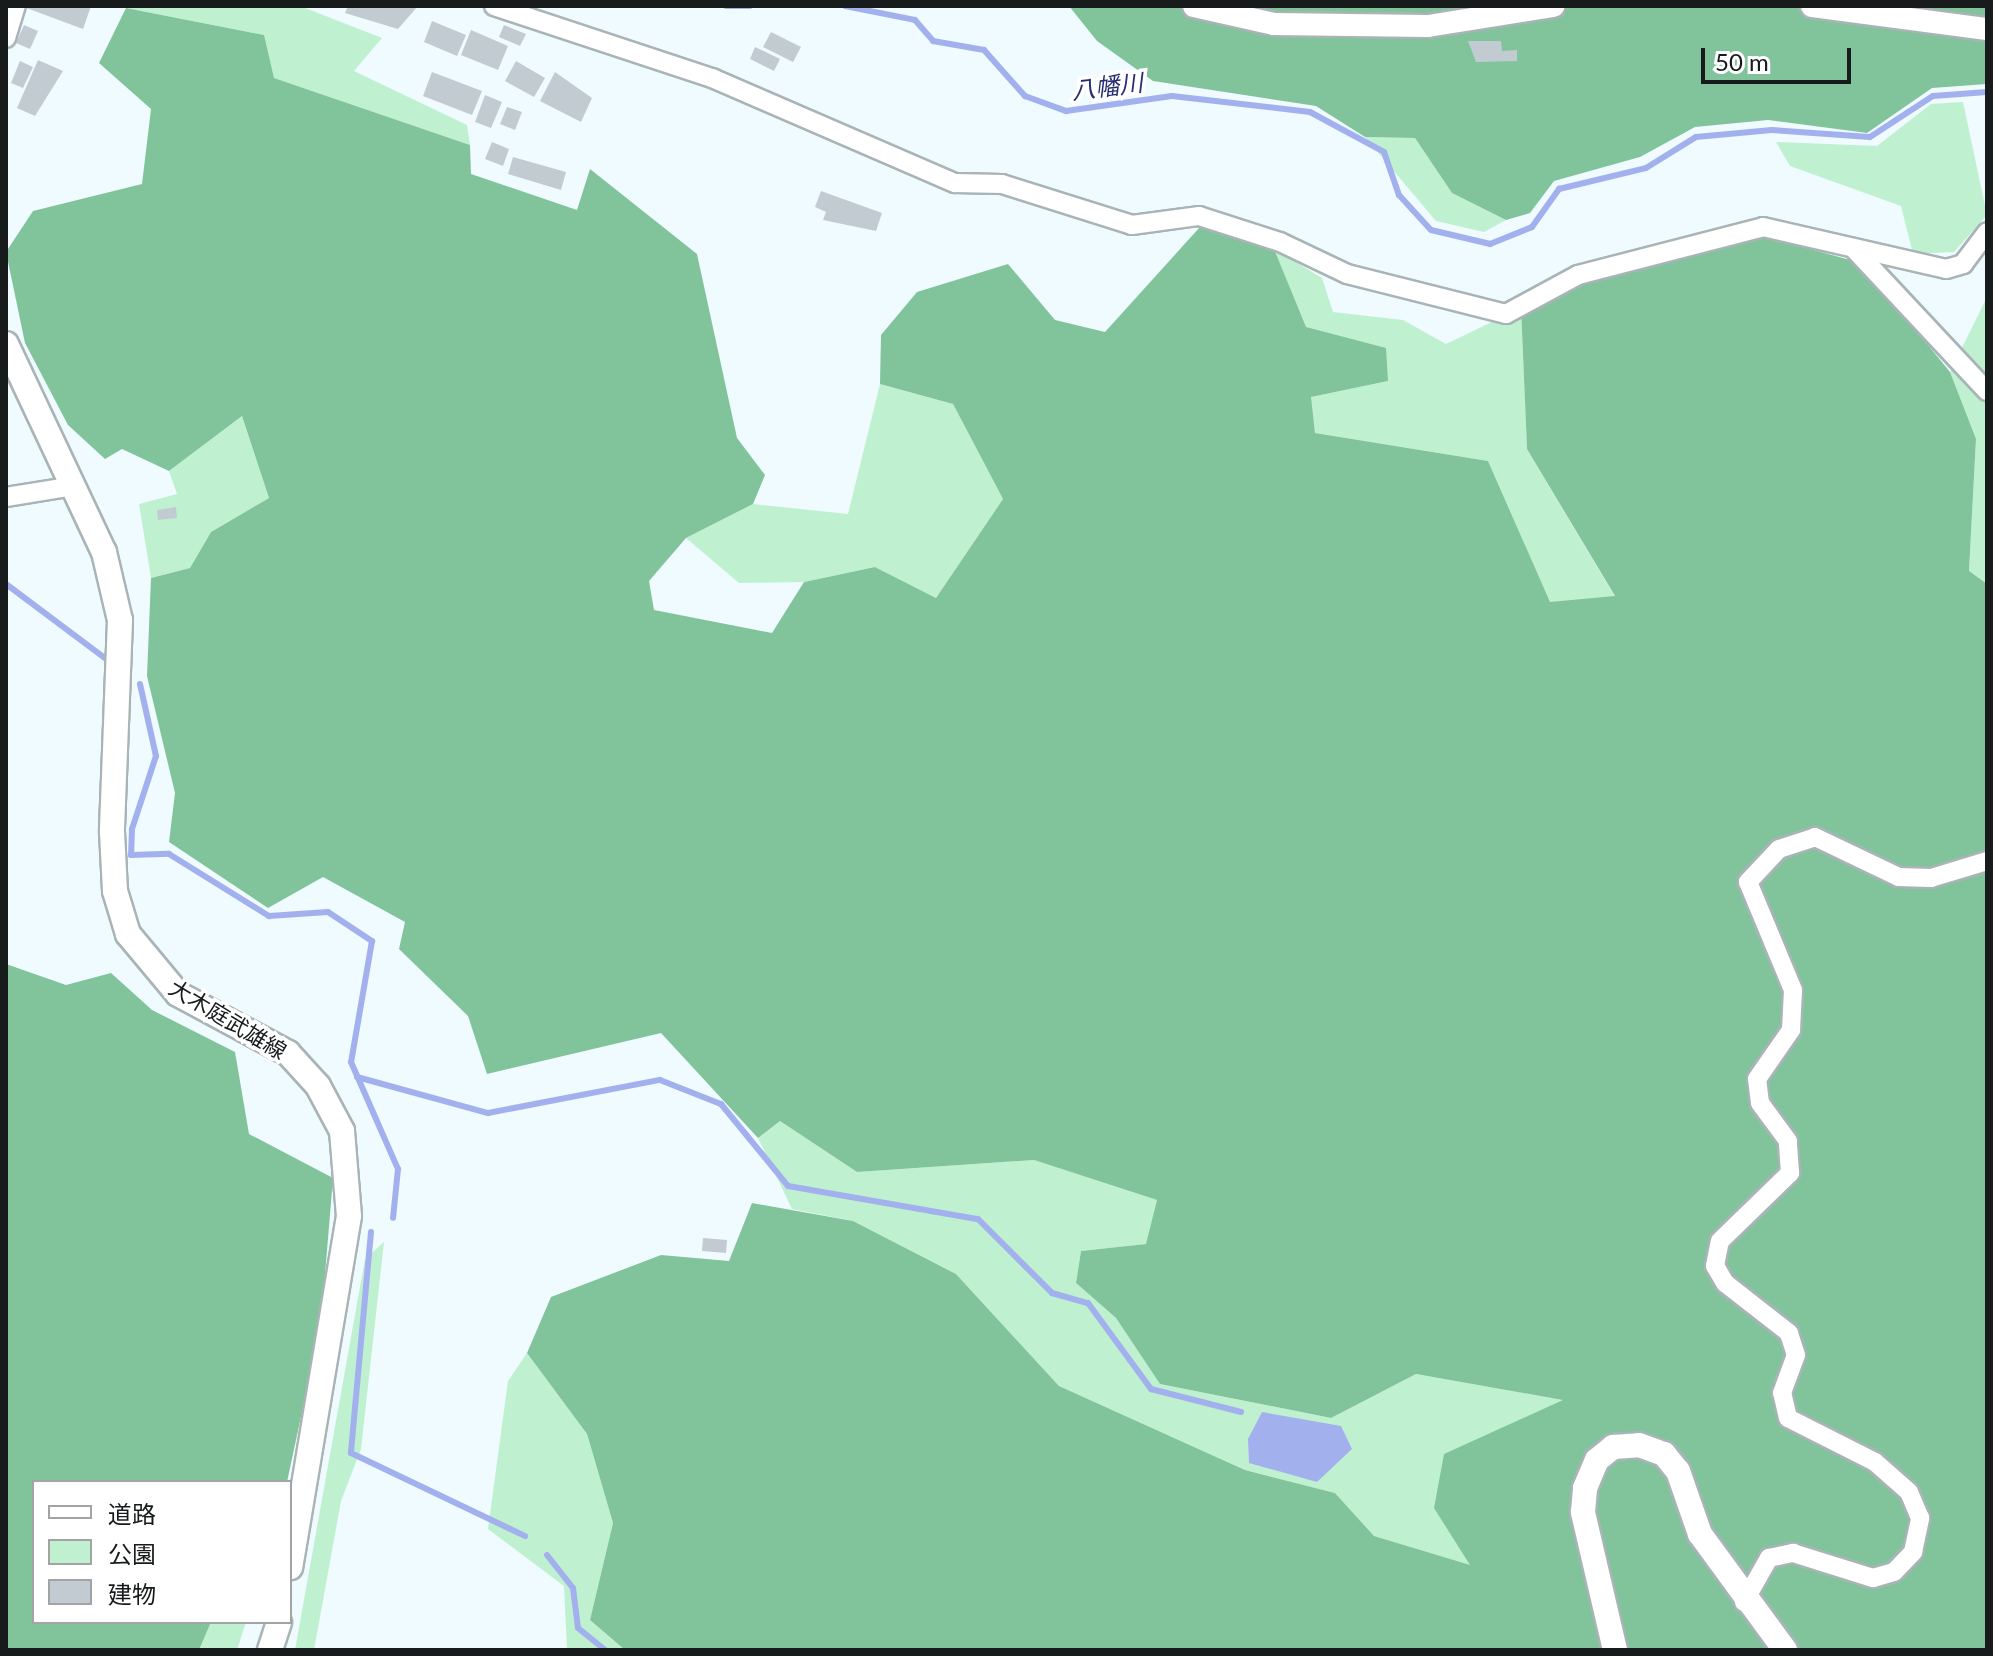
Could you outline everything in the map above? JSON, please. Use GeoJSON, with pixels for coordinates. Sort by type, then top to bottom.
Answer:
{"type":"FeatureCollection","features":[{"type":"Feature","properties":{"kind":"main road","name":"大木庭武雄線"},"geometry":{"type":"LineString","coordinates":[[6,344],[104,552],[120,620],[112,832],[115,891],[128,934],[178,994],[288,1053],[318,1086],[342,1131],[349,1216],[292,1555]]}},
{"type":"Feature","properties":{"kind":"main road"},"geometry":{"type":"LineString","coordinates":[[1615,1650],[1583,1512],[1597,1460],[1613,1447],[1651,1449],[1678,1471],[1700,1534],[1744,1602],[1785,1650]]}},
{"type":"Feature","properties":{"kind":"main road"},"geometry":{"type":"LineString","coordinates":[[270,1650],[278,1624]]}},
{"type":"Feature","properties":{"kind":"street"},"geometry":{"type":"LineString","coordinates":[[6,38],[16,6]]}},
{"type":"Feature","properties":{"kind":"street"},"geometry":{"type":"LineString","coordinates":[[494,6],[712,78],[955,183],[1002,184],[1132,225],[1199,216],[1453,305],[1506,314],[1578,275],[1763,227],[1946,269],[1963,264],[1987,232]]}},
{"type":"Feature","properties":{"kind":"street"},"geometry":{"type":"LineString","coordinates":[[1194,6],[1274,24],[1428,26],[1553,6]]}},
{"type":"Feature","properties":{"kind":"street"},"geometry":{"type":"LineString","coordinates":[[1812,6],[1987,29]]}},
{"type":"Feature","properties":{"kind":"street"},"geometry":{"type":"LineString","coordinates":[[1853,248],[1987,391]]}},
{"type":"Feature","properties":{"kind":"street"},"geometry":{"type":"LineString","coordinates":[[6,497],[73,486]]}},
{"type":"Feature","properties":{"kind":"street"},"geometry":{"type":"LineString","coordinates":[[1744,1602],[1769,1558],[1793,1553],[1873,1578],[1894,1572],[1913,1552],[1920,1518],[1909,1492],[1875,1462],[1788,1418],[1782,1393],[1796,1355],[1789,1333],[1725,1283],[1715,1266],[1720,1241],[1790,1173],[1788,1141],[1760,1103],[1757,1079],[1791,1030],[1793,990],[1748,882],[1779,849],[1815,837],[1899,877],[1931,878],[1987,861]]}},
{"type":"Feature","properties":{"kind":"green space"},"geometry":{"type":"Polygon","coordinates":[[[300,6],[382,38],[354,71],[467,125],[470,145],[274,78],[263,35],[126,8],[300,6]]]}},
{"type":"Feature","properties":{"kind":"green space"},"geometry":{"type":"Polygon","coordinates":[[[1069,6],[1987,6],[1987,84],[1932,88],[1867,133],[1768,120],[1695,127],[1640,157],[1554,181],[1530,213],[1506,220],[1452,193],[1415,138],[1365,137],[1316,106],[1153,81],[1097,41],[1069,6]]]}},
{"type":"Feature","properties":{"kind":"green space"},"geometry":{"type":"Polygon","coordinates":[[[126,8],[264,35],[274,78],[470,145],[471,174],[577,210],[590,169],[697,254],[737,438],[765,475],[753,504],[686,538],[649,581],[654,610],[772,633],[804,582],[875,567],[936,598],[1003,499],[953,404],[880,384],[881,335],[917,292],[1008,264],[1055,320],[1105,332],[1200,227],[1274,249],[1306,327],[1386,348],[1388,381],[1311,397],[1315,433],[1488,461],[1550,602],[1615,596],[1527,449],[1521,308],[1667,254],[1763,236],[1861,263],[1950,372],[1976,439],[1969,571],[1987,584],[1987,1650],[625,1650],[590,1620],[613,1523],[587,1434],[527,1353],[551,1297],[661,1255],[729,1261],[752,1203],[853,1221],[956,1274],[1059,1386],[1245,1470],[1335,1493],[1374,1536],[1470,1565],[1434,1508],[1444,1454],[1563,1400],[1416,1374],[1331,1418],[1160,1384],[1116,1318],[1076,1283],[1081,1251],[1146,1244],[1157,1200],[1034,1160],[857,1172],[780,1121],[758,1138],[661,1033],[487,1074],[468,1016],[399,949],[405,922],[323,877],[268,908],[169,842],[175,793],[147,676],[151,578],[190,568],[211,532],[269,498],[242,416],[169,471],[122,449],[105,459],[68,425],[25,343],[6,252],[33,211],[142,184],[151,109],[99,63],[126,8]]]}},
{"type":"Feature","properties":{"kind":"green space"},"geometry":{"type":"Polygon","coordinates":[[[1963,102],[1987,215],[1954,252],[1913,254],[1901,206],[1790,166],[1776,142],[1877,146],[1931,104],[1963,102]]]}},
{"type":"Feature","properties":{"kind":"green space"},"geometry":{"type":"Polygon","coordinates":[[[1365,137],[1415,138],[1452,193],[1506,220],[1484,232],[1436,221],[1365,137]]]}},
{"type":"Feature","properties":{"kind":"green space"},"geometry":{"type":"Polygon","coordinates":[[[1274,249],[1322,278],[1333,312],[1403,320],[1446,344],[1521,308],[1527,449],[1615,597],[1550,603],[1488,461],[1315,433],[1310,397],[1388,381],[1305,327],[1274,249]]]}},
{"type":"Feature","properties":{"kind":"green space"},"geometry":{"type":"Polygon","coordinates":[[[1987,297],[1987,584],[1969,572],[1976,440],[1950,372],[1987,297]]]}},
{"type":"Feature","properties":{"kind":"green space"},"geometry":{"type":"Polygon","coordinates":[[[880,384],[953,404],[1003,499],[936,598],[875,567],[804,582],[739,583],[686,538],[753,504],[848,514],[880,384]]]}},
{"type":"Feature","properties":{"kind":"green space"},"geometry":{"type":"Polygon","coordinates":[[[242,416],[269,498],[211,532],[190,568],[151,578],[139,504],[177,494],[169,471],[242,416]]]}},
{"type":"Feature","properties":{"kind":"green space"},"geometry":{"type":"Polygon","coordinates":[[[6,964],[66,985],[111,973],[152,1010],[235,1052],[249,1134],[333,1178],[321,1323],[287,1480],[32,1480],[32,1624],[210,1624],[199,1650],[6,1650],[6,964]]]}},
{"type":"Feature","properties":{"kind":"green space"},"geometry":{"type":"Polygon","coordinates":[[[780,1121],[857,1172],[1034,1160],[1157,1200],[1147,1244],[1081,1251],[1076,1283],[1116,1318],[1160,1384],[1331,1418],[1416,1374],[1565,1400],[1471,1566],[1374,1536],[1335,1493],[1245,1470],[1059,1386],[956,1274],[853,1221],[792,1209],[758,1138],[780,1121]]]}},
{"type":"Feature","properties":{"kind":"green space"},"geometry":{"type":"Polygon","coordinates":[[[384,1242],[361,1449],[341,1501],[314,1650],[295,1650],[365,1259],[384,1242]]]}},
{"type":"Feature","properties":{"kind":"green space"},"geometry":{"type":"Polygon","coordinates":[[[527,1353],[587,1434],[613,1523],[590,1620],[625,1650],[567,1650],[564,1586],[488,1529],[508,1381],[527,1353]]]}},
{"type":"Feature","properties":{"kind":"green space"},"geometry":{"type":"Polygon","coordinates":[[[210,1624],[245,1624],[237,1650],[199,1650],[210,1624]]]}},
{"type":"Feature","properties":{"kind":"water"},"geometry":{"type":"Polygon","coordinates":[[[1262,1412],[1341,1426],[1352,1449],[1317,1482],[1249,1463],[1248,1439],[1262,1412]]]}},
{"type":"Feature","properties":{"kind":"building"},"geometry":{"type":"Polygon","coordinates":[[[21,6],[91,6],[83,29],[21,6]]]}},
{"type":"Feature","properties":{"kind":"building"},"geometry":{"type":"Polygon","coordinates":[[[348,6],[418,6],[398,29],[345,13],[348,6]]]}},
{"type":"Feature","properties":{"kind":"building"},"geometry":{"type":"Polygon","coordinates":[[[432,21],[466,35],[457,56],[424,42],[432,21]]]}},
{"type":"Feature","properties":{"kind":"building"},"geometry":{"type":"Polygon","coordinates":[[[24,25],[38,31],[30,49],[16,43],[24,25]]]}},
{"type":"Feature","properties":{"kind":"building"},"geometry":{"type":"Polygon","coordinates":[[[504,25],[526,34],[520,46],[499,37],[504,25]]]}},
{"type":"Feature","properties":{"kind":"building"},"geometry":{"type":"Polygon","coordinates":[[[471,30],[508,46],[498,70],[461,55],[471,30]]]}},
{"type":"Feature","properties":{"kind":"building"},"geometry":{"type":"Polygon","coordinates":[[[771,32],[801,47],[793,62],[763,47],[771,32]]]}},
{"type":"Feature","properties":{"kind":"building"},"geometry":{"type":"Polygon","coordinates":[[[1468,41],[1501,41],[1502,51],[1517,50],[1517,61],[1476,62],[1468,41]]]}},
{"type":"Feature","properties":{"kind":"building"},"geometry":{"type":"Polygon","coordinates":[[[755,47],[780,59],[774,71],[750,59],[755,47]]]}},
{"type":"Feature","properties":{"kind":"building"},"geometry":{"type":"Polygon","coordinates":[[[38,60],[63,71],[35,116],[17,108],[38,60]]]}},
{"type":"Feature","properties":{"kind":"building"},"geometry":{"type":"Polygon","coordinates":[[[20,61],[33,67],[23,88],[11,83],[20,61]]]}},
{"type":"Feature","properties":{"kind":"building"},"geometry":{"type":"Polygon","coordinates":[[[516,61],[545,78],[534,97],[505,81],[516,61]]]}},
{"type":"Feature","properties":{"kind":"building"},"geometry":{"type":"Polygon","coordinates":[[[432,72],[482,91],[472,115],[423,96],[432,72]]]}},
{"type":"Feature","properties":{"kind":"building"},"geometry":{"type":"Polygon","coordinates":[[[555,72],[592,98],[581,122],[540,101],[555,72]]]}},
{"type":"Feature","properties":{"kind":"building"},"geometry":{"type":"Polygon","coordinates":[[[485,95],[502,102],[491,128],[475,122],[485,95]]]}},
{"type":"Feature","properties":{"kind":"building"},"geometry":{"type":"Polygon","coordinates":[[[507,107],[522,112],[515,130],[500,124],[507,107]]]}},
{"type":"Feature","properties":{"kind":"building"},"geometry":{"type":"Polygon","coordinates":[[[492,142],[509,149],[503,166],[485,159],[492,142]]]}},
{"type":"Feature","properties":{"kind":"building"},"geometry":{"type":"Polygon","coordinates":[[[513,157],[566,172],[561,190],[508,174],[513,157]]]}},
{"type":"Feature","properties":{"kind":"building"},"geometry":{"type":"Polygon","coordinates":[[[821,191],[882,213],[876,231],[823,220],[826,212],[815,207],[821,191]]]}},
{"type":"Feature","properties":{"kind":"building"},"geometry":{"type":"Polygon","coordinates":[[[176,507],[177,518],[158,520],[157,510],[176,507]]]}},
{"type":"Feature","properties":{"kind":"building"},"geometry":{"type":"Polygon","coordinates":[[[703,1238],[727,1240],[726,1253],[702,1251],[703,1238]]]}},
{"type":"Feature","properties":{"kind":"waterway","name":"八幡川"},"geometry":{"type":"LineString","coordinates":[[726,6],[750,6]]}},
{"type":"Feature","properties":{"kind":"waterway"},"geometry":{"type":"LineString","coordinates":[[845,6],[915,20],[933,41],[984,50],[1025,96],[1066,111],[1172,96],[1310,112],[1384,152],[1399,195],[1431,230],[1490,244],[1532,227],[1559,189],[1646,168],[1696,137],[1772,130],[1870,137],[1933,96],[1987,92]]}},
{"type":"Feature","properties":{"kind":"waterway"},"geometry":{"type":"LineString","coordinates":[[6,584],[105,658]]}},
{"type":"Feature","properties":{"kind":"waterway"},"geometry":{"type":"LineString","coordinates":[[140,684],[156,756],[132,829],[131,855],[169,854],[269,916],[328,912],[372,941],[351,1062],[398,1169],[393,1218]]}},
{"type":"Feature","properties":{"kind":"waterway"},"geometry":{"type":"LineString","coordinates":[[357,1077],[488,1113],[660,1080],[721,1104],[788,1186],[978,1219],[1052,1293],[1088,1303],[1151,1389],[1241,1412]]}},
{"type":"Feature","properties":{"kind":"waterway"},"geometry":{"type":"LineString","coordinates":[[371,1232],[351,1453],[525,1536]]}},
{"type":"Feature","properties":{"kind":"waterway"},"geometry":{"type":"LineString","coordinates":[[547,1555],[573,1588],[578,1628],[605,1650]]}}]}
